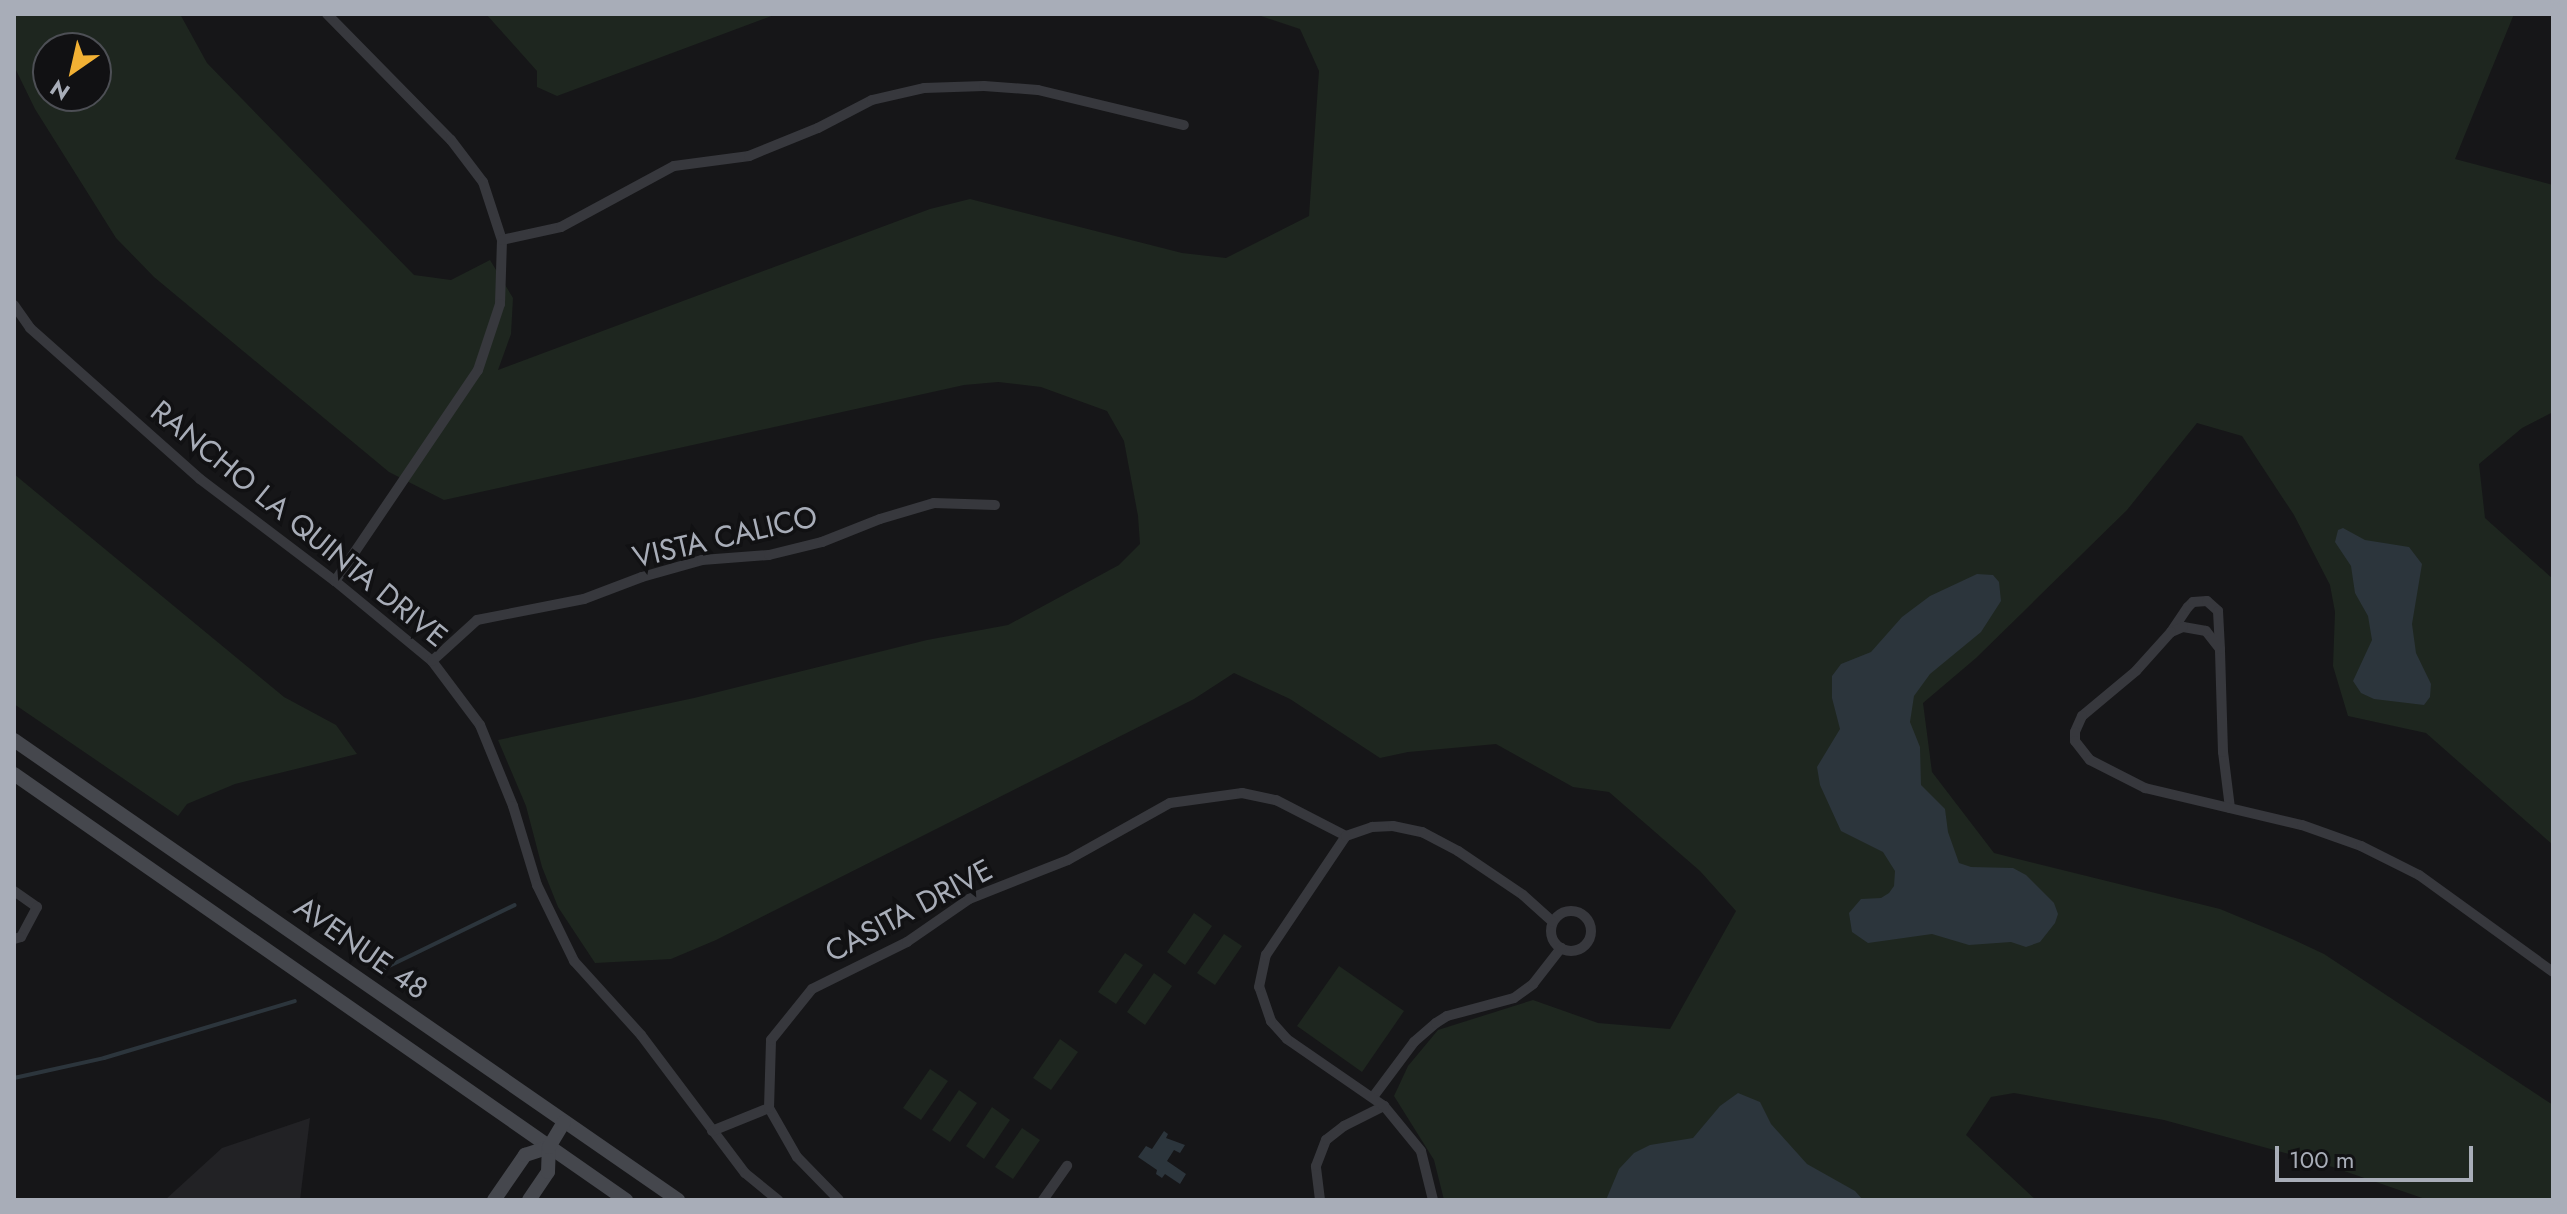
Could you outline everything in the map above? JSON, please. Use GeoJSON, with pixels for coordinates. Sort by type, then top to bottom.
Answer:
{"type":"FeatureCollection","features":[{"type":"Feature","properties":{"kind":"main road","name":"AVENUE 48"},"geometry":{"type":"LineString","coordinates":[[14,740],[678,1200]]}},
{"type":"Feature","properties":{"kind":"main road","name":"AVENUE 48"},"geometry":{"type":"LineString","coordinates":[[14,774],[626,1200]]}},
{"type":"Feature","properties":{"kind":"main road"},"geometry":{"type":"LineString","coordinates":[[529,1200],[548,1172],[549,1147],[564,1122]]}},
{"type":"Feature","properties":{"kind":"main road"},"geometry":{"type":"LineString","coordinates":[[494,1200],[525,1155],[549,1147]]}},
{"type":"Feature","properties":{"kind":"street"},"geometry":{"type":"LineString","coordinates":[[327,14],[451,140],[483,182],[502,240],[500,304],[478,370],[335,581]]}},
{"type":"Feature","properties":{"kind":"street"},"geometry":{"type":"LineString","coordinates":[[502,240],[561,227],[674,166],[749,156],[818,128],[872,100],[924,88],[984,86],[1038,90],[1184,125]]}},
{"type":"Feature","properties":{"kind":"street","name":"RANCHO LA QUINTA DRIVE"},"geometry":{"type":"LineString","coordinates":[[14,305],[30,328],[200,479],[335,581],[432,661],[480,725],[513,806],[537,885],[574,961],[641,1035],[745,1173],[778,1200]]}},
{"type":"Feature","properties":{"kind":"street","name":"VISTA CALICO"},"geometry":{"type":"LineString","coordinates":[[432,661],[477,620],[584,599],[642,577],[702,560],[769,555],[822,542],[880,519],[934,503],[995,505]]}},
{"type":"Feature","properties":{"kind":"street"},"geometry":{"type":"LineString","coordinates":[[2230,808],[2223,752],[2218,611],[2207,601],[2193,602],[2136,671],[2082,716],[2075,732],[2075,741],[2090,760],[2115,775],[2183,799],[2302,825],[2361,846],[2419,875],[2553,972]]}},
{"type":"Feature","properties":{"kind":"street"},"geometry":{"type":"LineString","coordinates":[[2171,632],[2183,627],[2206,631],[2220,649]]}},
{"type":"Feature","properties":{"kind":"street","name":"CASITA DRIVE"},"geometry":{"type":"LineString","coordinates":[[769,1108],[771,1040],[812,989],[907,942],[969,899],[1068,860],[1170,803],[1242,793],[1276,800],[1346,836]]}},
{"type":"Feature","properties":{"kind":"street"},"geometry":{"type":"LineString","coordinates":[[1433,1200],[1421,1151],[1384,1106],[1287,1039],[1266,1013],[1259,987],[1262,964],[1272,944],[1346,836],[1372,827],[1393,826],[1422,832],[1458,851],[1523,895],[1553,922]]}},
{"type":"Feature","properties":{"kind":"street"},"geometry":{"type":"LineString","coordinates":[[14,891],[37,907],[21,937],[14,939]]}},
{"type":"Feature","properties":{"kind":"street"},"geometry":{"type":"LineString","coordinates":[[1574,911],[1589,923],[1590,937],[1584,946],[1570,951],[1561,948],[1552,937],[1553,922],[1564,912],[1574,911]]}},
{"type":"Feature","properties":{"kind":"street"},"geometry":{"type":"LineString","coordinates":[[1373,1097],[1414,1042],[1436,1023],[1447,1016],[1514,998],[1533,984],[1561,948]]}},
{"type":"Feature","properties":{"kind":"street"},"geometry":{"type":"LineString","coordinates":[[1320,1200],[1316,1166],[1326,1140],[1344,1126],[1384,1106]]}},
{"type":"Feature","properties":{"kind":"street"},"geometry":{"type":"LineString","coordinates":[[712,1131],[769,1108],[797,1157],[839,1200]]}},
{"type":"Feature","properties":{"kind":"street"},"geometry":{"type":"LineString","coordinates":[[1043,1200],[1067,1166]]}},
{"type":"Feature","properties":{"kind":"shaded area"},"geometry":{"type":"Polygon","coordinates":[[[14,14],[180,14],[207,63],[414,275],[451,280],[490,260],[513,298],[511,334],[498,370],[930,209],[970,199],[1182,253],[1226,258],[1309,216],[1319,71],[1300,29],[1255,14],[2514,14],[2455,159],[2553,185],[2553,412],[2522,428],[2479,464],[2485,518],[2553,579],[2553,845],[2426,733],[2348,716],[2333,666],[2335,612],[2330,585],[2294,515],[2242,436],[2197,423],[2127,510],[1976,658],[1923,703],[1932,772],[1994,853],[2220,909],[2292,939],[2324,954],[2553,1105],[2553,1200],[2428,1200],[2318,1162],[2164,1120],[2014,1093],[1991,1097],[1966,1135],[2036,1200],[1444,1200],[1434,1160],[1394,1096],[1408,1066],[1438,1030],[1533,1000],[1598,1023],[1670,1029],[1736,911],[1700,871],[1609,792],[1573,787],[1496,744],[1408,752],[1380,758],[1290,699],[1234,673],[1194,699],[716,940],[671,959],[595,963],[558,907],[542,867],[526,806],[498,740],[694,698],[927,640],[1008,625],[1119,565],[1140,544],[1124,441],[1107,411],[1041,387],[998,382],[964,385],[444,500],[389,472],[154,277],[116,238],[37,112],[112,112],[112,32],[32,32],[32,103],[14,66],[14,14]]]}},
{"type":"Feature","properties":{"kind":"shaded area"},"geometry":{"type":"Polygon","coordinates":[[[486,14],[777,14],[557,96],[537,87],[537,71],[486,14]]]}},
{"type":"Feature","properties":{"kind":"shaded area"},"geometry":{"type":"Polygon","coordinates":[[[14,474],[284,697],[336,725],[357,754],[235,784],[187,804],[178,816],[14,704],[14,474]]]}},
{"type":"Feature","properties":{"kind":"shaded area"},"geometry":{"type":"Polygon","coordinates":[[[2343,528],[2365,540],[2409,547],[2422,564],[2412,624],[2416,653],[2431,684],[2430,697],[2424,705],[2374,699],[2361,693],[2353,681],[2372,640],[2368,616],[2355,593],[2351,566],[2335,542],[2338,530],[2343,528]]]}},
{"type":"Feature","properties":{"kind":"shaded area"},"geometry":{"type":"Polygon","coordinates":[[[1977,574],[1993,575],[1999,582],[2001,601],[1981,632],[1930,674],[1914,696],[1910,722],[1920,747],[1921,785],[1945,809],[1948,832],[1959,863],[1971,867],[2013,868],[2026,875],[2054,903],[2058,914],[2040,942],[2026,947],[2011,942],[1969,945],[1932,934],[1868,943],[1852,932],[1849,913],[1861,899],[1881,898],[1889,893],[1894,886],[1895,871],[1883,852],[1841,831],[1820,785],[1817,767],[1840,729],[1832,698],[1832,676],[1841,664],[1871,652],[1902,617],[1930,596],[1977,574]]]}},
{"type":"Feature","properties":{"kind":"shaded area"},"geometry":{"type":"Polygon","coordinates":[[[1194,913],[1212,926],[1185,965],[1167,952],[1194,913]]]}},
{"type":"Feature","properties":{"kind":"shaded area"},"geometry":{"type":"Polygon","coordinates":[[[1224,934],[1242,946],[1215,985],[1197,973],[1224,934]]]}},
{"type":"Feature","properties":{"kind":"shaded area"},"geometry":{"type":"Polygon","coordinates":[[[1125,953],[1143,965],[1116,1004],[1098,992],[1125,953]]]}},
{"type":"Feature","properties":{"kind":"shaded area"},"geometry":{"type":"Polygon","coordinates":[[[1339,966],[1404,1011],[1362,1072],[1297,1026],[1339,966]]]}},
{"type":"Feature","properties":{"kind":"shaded area"},"geometry":{"type":"Polygon","coordinates":[[[1154,973],[1172,986],[1145,1025],[1127,1012],[1154,973]]]}},
{"type":"Feature","properties":{"kind":"shaded area"},"geometry":{"type":"Polygon","coordinates":[[[1060,1039],[1078,1052],[1051,1090],[1033,1078],[1060,1039]]]}},
{"type":"Feature","properties":{"kind":"shaded area"},"geometry":{"type":"Polygon","coordinates":[[[930,1069],[948,1081],[921,1120],[903,1108],[930,1069]]]}},
{"type":"Feature","properties":{"kind":"shaded area"},"geometry":{"type":"Polygon","coordinates":[[[959,1090],[977,1103],[950,1142],[932,1130],[959,1090]]]}},
{"type":"Feature","properties":{"kind":"shaded area"},"geometry":{"type":"Polygon","coordinates":[[[1738,1093],[1760,1102],[1771,1124],[1807,1164],[1855,1191],[1863,1200],[1606,1200],[1619,1169],[1634,1153],[1650,1145],[1693,1138],[1720,1106],[1738,1093]]]}},
{"type":"Feature","properties":{"kind":"shaded area"},"geometry":{"type":"Polygon","coordinates":[[[992,1107],[1010,1120],[984,1159],[966,1146],[992,1107]]]}},
{"type":"Feature","properties":{"kind":"shaded area"},"geometry":{"type":"Polygon","coordinates":[[[310,1118],[300,1200],[165,1200],[222,1148],[310,1118]]]}},
{"type":"Feature","properties":{"kind":"shaded area"},"geometry":{"type":"Polygon","coordinates":[[[1022,1128],[1040,1140],[1013,1179],[995,1167],[1022,1128]]]}},
{"type":"Feature","properties":{"kind":"shaded area"},"geometry":{"type":"Polygon","coordinates":[[[1164,1131],[1168,1134],[1166,1138],[1185,1145],[1180,1153],[1174,1150],[1167,1161],[1186,1174],[1180,1184],[1165,1174],[1162,1178],[1156,1174],[1157,1170],[1138,1157],[1146,1146],[1152,1149],[1164,1131]]]}},
{"type":"Feature","properties":{"kind":"waterway"},"geometry":{"type":"LineString","coordinates":[[385,968],[515,905]]}},
{"type":"Feature","properties":{"kind":"waterway"},"geometry":{"type":"LineString","coordinates":[[14,1078],[104,1058],[295,1001]]}}]}
